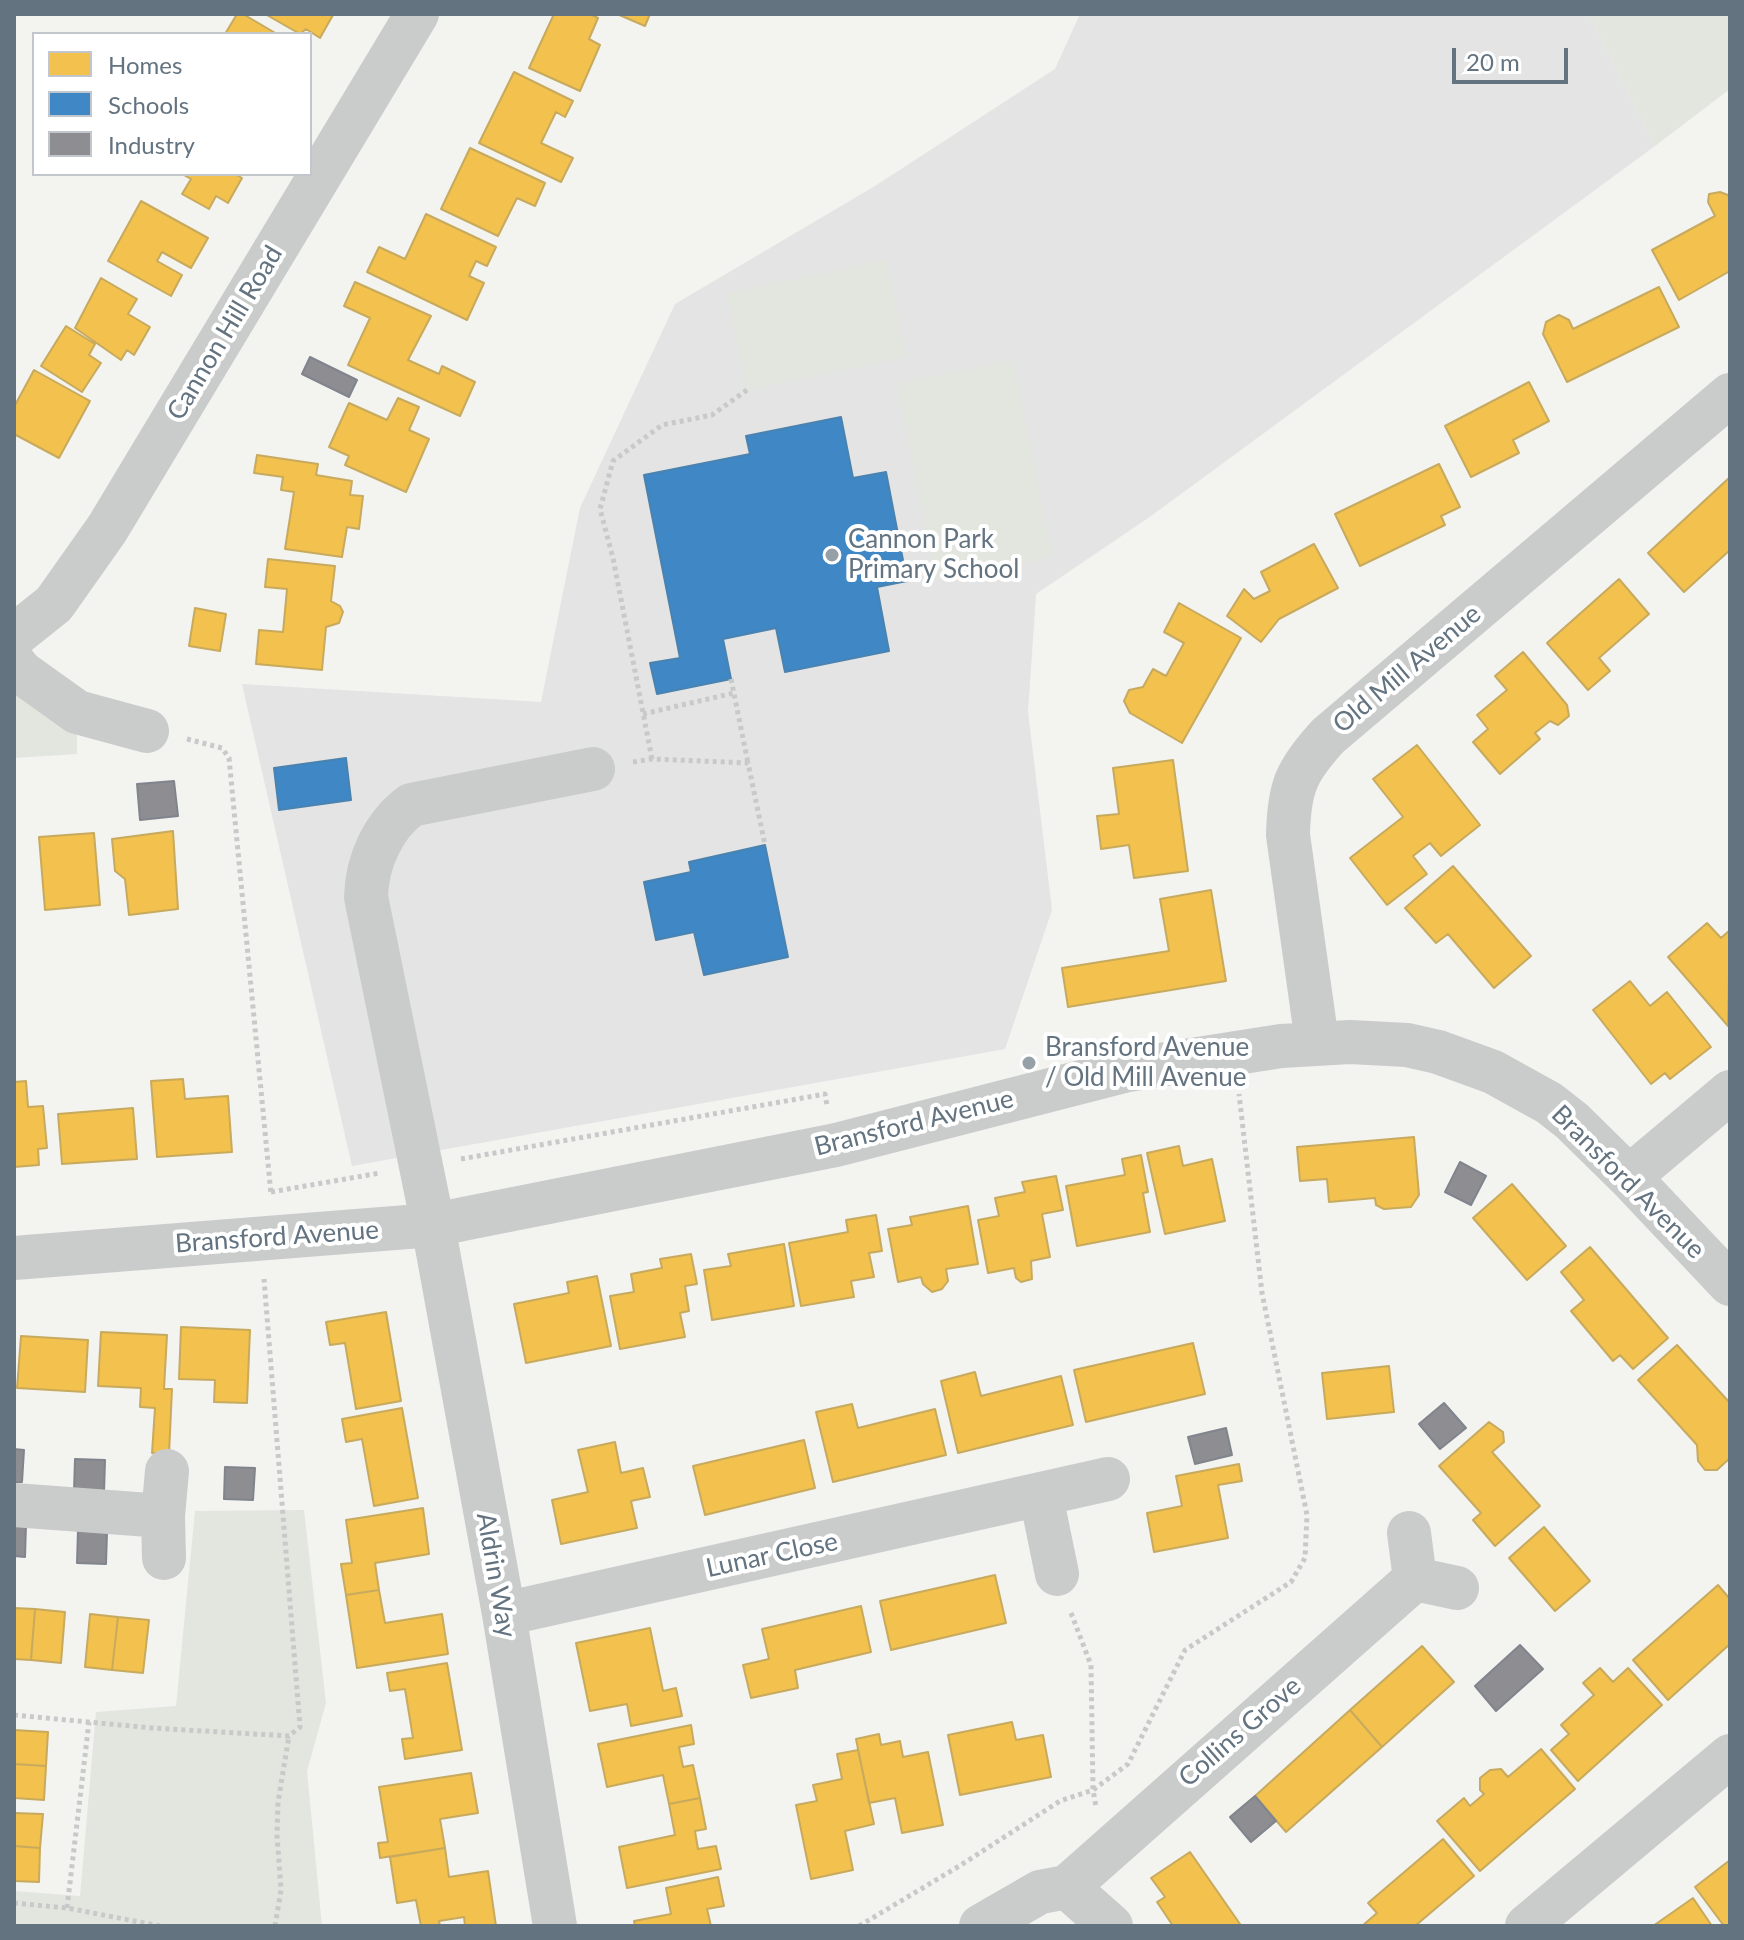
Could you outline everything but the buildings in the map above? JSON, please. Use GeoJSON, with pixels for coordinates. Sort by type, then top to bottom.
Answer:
{"type":"FeatureCollection","features":[{"type":"Feature","properties":{"kind":"street","name":"Cannon Hill Road"},"geometry":{"type":"LineString","coordinates":[[14,636],[54,604],[107,529],[417,14]]}},
{"type":"Feature","properties":{"kind":"street","name":"Old Mill Avenue"},"geometry":{"type":"LineString","coordinates":[[1317,1042],[1288,835],[1289,802],[1304,763],[1328,736],[1730,395]]}},
{"type":"Feature","properties":{"kind":"street"},"geometry":{"type":"LineString","coordinates":[[14,663],[21,672],[77,712],[147,731]]}},
{"type":"Feature","properties":{"kind":"street","name":"Aldrin Way"},"geometry":{"type":"LineString","coordinates":[[555,1926],[504,1614],[433,1225],[366,897],[367,873],[392,819],[411,805],[593,769]]}},
{"type":"Feature","properties":{"kind":"street","name":"Bransford Avenue"},"geometry":{"type":"LineString","coordinates":[[14,1258],[433,1225],[836,1145],[1097,1076],[1234,1052],[1317,1042],[1407,1045],[1438,1052],[1493,1072],[1549,1103],[1572,1121],[1629,1177],[1730,1284]]}},
{"type":"Feature","properties":{"kind":"street"},"geometry":{"type":"LineString","coordinates":[[1629,1177],[1730,1092]]}},
{"type":"Feature","properties":{"kind":"street"},"geometry":{"type":"LineString","coordinates":[[14,1505],[164,1537],[167,1471]]}},
{"type":"Feature","properties":{"kind":"street","name":"Lunar Close"},"geometry":{"type":"LineString","coordinates":[[504,1614],[1108,1479]]}},
{"type":"Feature","properties":{"kind":"street"},"geometry":{"type":"LineString","coordinates":[[1041,1496],[1057,1574]]}},
{"type":"Feature","properties":{"kind":"street","name":"Collins Grove"},"geometry":{"type":"LineString","coordinates":[[1067,1887],[1104,1851],[1436,1583],[1409,1533]]}},
{"type":"Feature","properties":{"kind":"street"},"geometry":{"type":"LineString","coordinates":[[1527,1926],[1730,1756]]}},
{"type":"Feature","properties":{"kind":"street"},"geometry":{"type":"LineString","coordinates":[[981,1926],[1040,1892],[1067,1887],[1111,1926]]}},
{"type":"Feature","properties":{"kind":"path"},"geometry":{"type":"LineString","coordinates":[[652,759],[613,558],[600,509],[613,461],[662,425],[712,415],[747,390]]}},
{"type":"Feature","properties":{"kind":"path"},"geometry":{"type":"LineString","coordinates":[[731,679],[765,845]]}},
{"type":"Feature","properties":{"kind":"path"},"geometry":{"type":"LineString","coordinates":[[643,714],[734,693]]}},
{"type":"Feature","properties":{"kind":"path"},"geometry":{"type":"LineString","coordinates":[[147,731],[222,748],[229,758],[271,1192],[268,1238],[300,1727],[289,1736],[278,1802],[281,1890],[275,1926]]}},
{"type":"Feature","properties":{"kind":"path"},"geometry":{"type":"LineString","coordinates":[[593,769],[652,759],[748,763]]}},
{"type":"Feature","properties":{"kind":"path"},"geometry":{"type":"LineString","coordinates":[[859,1926],[1060,1801],[1093,1790],[1128,1764],[1185,1650],[1291,1582],[1305,1558],[1307,1515],[1262,1293],[1234,1052]]}},
{"type":"Feature","properties":{"kind":"path"},"geometry":{"type":"LineString","coordinates":[[271,1192],[825,1094],[836,1145]]}},
{"type":"Feature","properties":{"kind":"path"},"geometry":{"type":"LineString","coordinates":[[1057,1574],[1091,1665],[1093,1790],[1104,1851]]}},
{"type":"Feature","properties":{"kind":"path"},"geometry":{"type":"LineString","coordinates":[[14,1715],[289,1736]]}},
{"type":"Feature","properties":{"kind":"path"},"geometry":{"type":"LineString","coordinates":[[67,1908],[89,1722]]}},
{"type":"Feature","properties":{"kind":"path"},"geometry":{"type":"LineString","coordinates":[[14,1903],[67,1908],[160,1926]]}},
{"type":"Feature","properties":{"kind":"shaded area","name":"Cannon Park Primary School"},"geometry":{"type":"Polygon","coordinates":[[[1080,14],[1589,14],[1655,146],[1151,516],[1036,594],[1028,712],[1052,910],[1005,1049],[352,1166],[242,684],[541,702],[580,508],[675,304],[875,186],[1055,69],[1080,14]]]}},
{"type":"Feature","properties":{"kind":"shaded area"},"geometry":{"type":"Polygon","coordinates":[[[1589,14],[1730,14],[1730,89],[1655,146],[1589,14]]]}},
{"type":"Feature","properties":{"kind":"shaded area"},"geometry":{"type":"Polygon","coordinates":[[[886,260],[906,357],[747,390],[727,293],[886,260]]]}},
{"type":"Feature","properties":{"kind":"shaded area"},"geometry":{"type":"Polygon","coordinates":[[[1013,360],[1052,557],[936,580],[897,383],[1013,360]]]}},
{"type":"Feature","properties":{"kind":"shaded area"},"geometry":{"type":"Polygon","coordinates":[[[14,693],[77,734],[77,754],[14,758],[14,693]]]}},
{"type":"Feature","properties":{"kind":"shaded area"},"geometry":{"type":"Polygon","coordinates":[[[304,1510],[326,1703],[307,1771],[322,1926],[14,1926],[14,1891],[80,1896],[96,1712],[176,1706],[195,1511],[304,1510]]]}},
{"type":"Feature","properties":{"kind":"place","name":"Cannon Park Primary School"},"geometry":{"type":"Point","coordinates":[832,555]}},
{"type":"Feature","properties":{"kind":"place","name":"Bransford Avenue / Old Mill Avenue"},"geometry":{"type":"Point","coordinates":[1029,1063]}}]}
